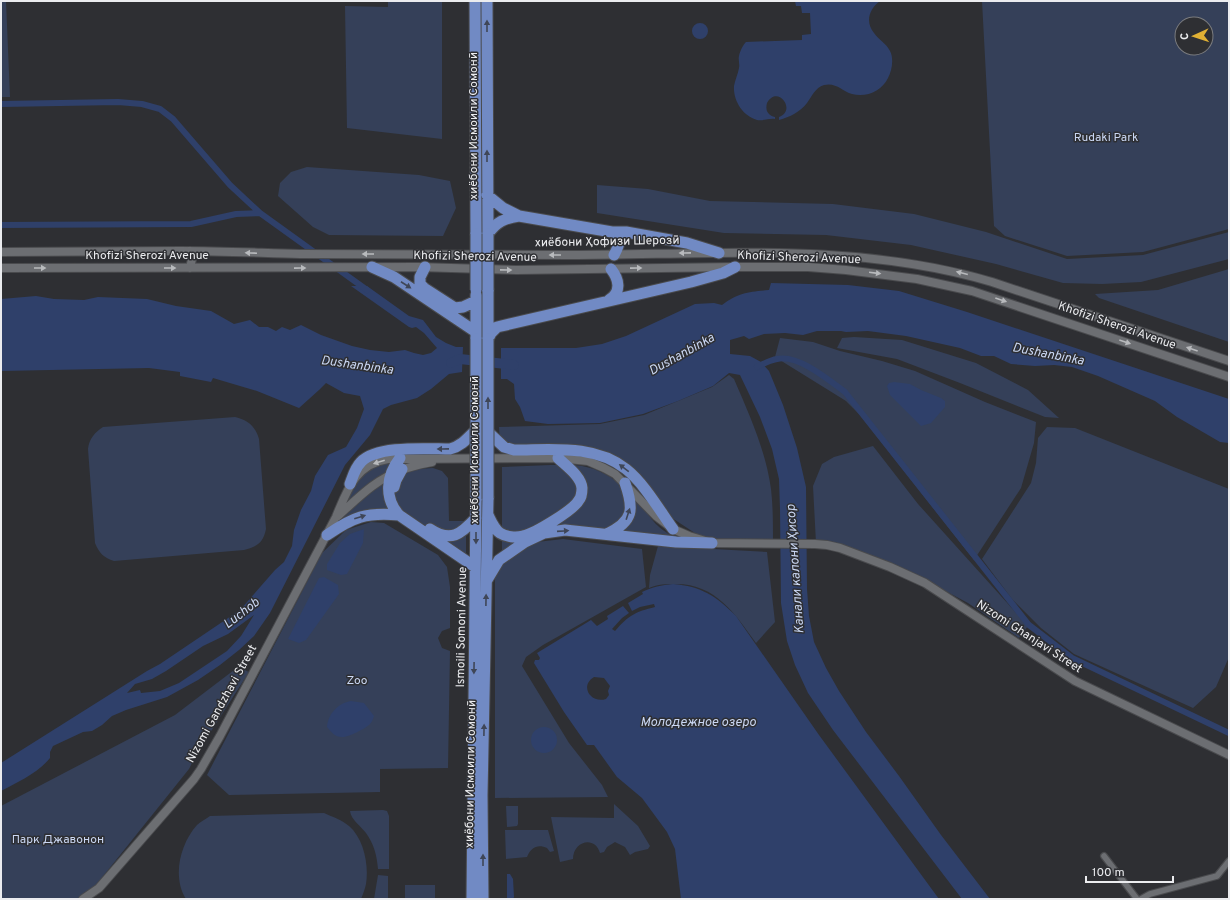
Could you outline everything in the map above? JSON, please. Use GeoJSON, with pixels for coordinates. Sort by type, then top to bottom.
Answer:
{"type":"FeatureCollection","features":[{"type":"Feature","properties":{"kind":"highway","name":"хиёбони Исмоили Сомонӣ"},"geometry":{"type":"LineString","coordinates":[[475,1],[476,234],[480,294],[488,316],[487,580],[482,795],[483,899]]}},
{"type":"Feature","properties":{"kind":"highway","name":"хиёбони Исмоили Сомонӣ"},"geometry":{"type":"LineString","coordinates":[[476,499],[476,336],[488,234],[487,1]]}},
{"type":"Feature","properties":{"kind":"highway"},"geometry":{"type":"LineString","coordinates":[[487,194],[503,208],[519,216],[687,243],[719,253]]}},
{"type":"Feature","properties":{"kind":"highway"},"geometry":{"type":"LineString","coordinates":[[488,234],[492,227],[498,222],[505,218],[519,216]]}},
{"type":"Feature","properties":{"kind":"highway"},"geometry":{"type":"LineString","coordinates":[[612,232],[617,235],[619,240],[619,246],[614,255]]}},
{"type":"Feature","properties":{"kind":"highway"},"geometry":{"type":"LineString","coordinates":[[372,267],[394,277],[476,336]]}},
{"type":"Feature","properties":{"kind":"highway"},"geometry":{"type":"LineString","coordinates":[[425,267],[419,280],[420,284],[455,308],[463,307],[480,294]]}},
{"type":"Feature","properties":{"kind":"highway"},"geometry":{"type":"LineString","coordinates":[[488,339],[492,331],[497,327],[698,280],[723,273],[735,267]]}},
{"type":"Feature","properties":{"kind":"highway"},"geometry":{"type":"LineString","coordinates":[[610,300],[616,294],[618,283],[616,276],[611,269]]}},
{"type":"Feature","properties":{"kind":"highway"},"geometry":{"type":"LineString","coordinates":[[488,316],[492,324],[497,327]]}},
{"type":"Feature","properties":{"kind":"highway"},"geometry":{"type":"LineString","coordinates":[[350,484],[360,463],[367,457],[388,450],[450,449],[458,447],[476,431]]}},
{"type":"Feature","properties":{"kind":"highway"},"geometry":{"type":"LineString","coordinates":[[488,432],[504,447],[514,450],[583,451],[617,463],[627,470],[650,496],[673,529]]}},
{"type":"Feature","properties":{"kind":"highway"},"geometry":{"type":"LineString","coordinates":[[487,514],[495,528],[500,533],[514,538],[533,533],[574,506],[580,499],[582,488],[578,478],[558,458]]}},
{"type":"Feature","properties":{"kind":"highway"},"geometry":{"type":"LineString","coordinates":[[401,464],[391,474],[388,492],[394,509],[399,515],[476,567]]}},
{"type":"Feature","properties":{"kind":"highway"},"geometry":{"type":"LineString","coordinates":[[401,464],[394,488],[396,500],[406,513],[434,532],[443,536],[458,535],[476,518]]}},
{"type":"Feature","properties":{"kind":"highway"},"geometry":{"type":"LineString","coordinates":[[606,534],[618,529],[626,522],[630,515],[631,505],[625,483]]}},
{"type":"Feature","properties":{"kind":"highway","name":"Ismoili Somoni Avenue"},"geometry":{"type":"LineString","coordinates":[[472,899],[476,499]]}},
{"type":"Feature","properties":{"kind":"highway"},"geometry":{"type":"LineString","coordinates":[[326,535],[351,520],[364,515],[399,515]]}},
{"type":"Feature","properties":{"kind":"highway"},"geometry":{"type":"LineString","coordinates":[[487,580],[500,560],[525,542],[544,533],[564,530],[676,542],[712,542]]}},
{"type":"Feature","properties":{"kind":"main road","name":"Khofizi Sherozi Avenue"},"geometry":{"type":"LineString","coordinates":[[1,252],[190,251],[304,254]]}},
{"type":"Feature","properties":{"kind":"main road"},"geometry":{"type":"LineString","coordinates":[[190,251],[192,259],[190,268]]}},
{"type":"Feature","properties":{"kind":"main road"},"geometry":{"type":"LineString","coordinates":[[227,252],[225,262],[228,269]]}},
{"type":"Feature","properties":{"kind":"main road","name":"хиёбони Ҳофизи Шерозӣ"},"geometry":{"type":"LineString","coordinates":[[304,254],[614,255],[766,252]]}},
{"type":"Feature","properties":{"kind":"main road","name":"Khofizi Sherozi Avenue"},"geometry":{"type":"LineString","coordinates":[[766,252],[834,254],[954,271],[992,282],[1229,361]]}},
{"type":"Feature","properties":{"kind":"main road"},"geometry":{"type":"LineString","coordinates":[[766,252],[766,267]]}},
{"type":"Feature","properties":{"kind":"main road","name":"Khofizi Sherozi Avenue"},"geometry":{"type":"LineString","coordinates":[[1,268],[228,269],[425,267],[516,270],[766,267],[846,270],[892,275],[949,285],[991,296],[1229,377]]}},
{"type":"Feature","properties":{"kind":"main road"},"geometry":{"type":"LineString","coordinates":[[1168,357],[1173,342]]}},
{"type":"Feature","properties":{"kind":"main road","name":"Nizomi Ghanjavi Street"},"geometry":{"type":"LineString","coordinates":[[350,484],[369,465],[379,460],[401,464],[445,459],[558,458],[588,461],[610,471],[625,483],[656,516],[673,529],[689,536],[712,542],[827,545],[840,548],[890,566],[925,584],[1075,681],[1229,756]]}},
{"type":"Feature","properties":{"kind":"main road"},"geometry":{"type":"LineString","coordinates":[[336,517],[372,485],[391,474]]}},
{"type":"Feature","properties":{"kind":"main road"},"geometry":{"type":"LineString","coordinates":[[336,517],[350,484]]}},
{"type":"Feature","properties":{"kind":"main road","name":"Nizomi Gandzhavi Street"},"geometry":{"type":"LineString","coordinates":[[83,899],[99,888],[201,769],[336,517]]}},
{"type":"Feature","properties":{"kind":"street"},"geometry":{"type":"LineString","coordinates":[[1104,856],[1138,899]]}},
{"type":"Feature","properties":{"kind":"street"},"geometry":{"type":"LineString","coordinates":[[1141,899],[1150,894],[1217,876],[1229,861]]}},
{"type":"Feature","properties":{"kind":"green space"},"geometry":{"type":"Polygon","coordinates":[[[1,1],[6,1],[10,97],[1,97],[1,1]]]}},
{"type":"Feature","properties":{"kind":"green space"},"geometry":{"type":"Polygon","coordinates":[[[388,1],[442,1],[442,139],[347,128],[345,6],[388,7],[388,1]]]}},
{"type":"Feature","properties":{"kind":"green space","name":"Rudaki Park"},"geometry":{"type":"Polygon","coordinates":[[[982,1],[1229,1],[1229,229],[1143,252],[1067,256],[1005,236],[994,226],[982,1]]]}},
{"type":"Feature","properties":{"kind":"green space"},"geometry":{"type":"Polygon","coordinates":[[[307,167],[419,175],[450,181],[456,208],[443,236],[329,235],[313,227],[278,196],[280,183],[291,172],[307,167]]]}},
{"type":"Feature","properties":{"kind":"green space"},"geometry":{"type":"Polygon","coordinates":[[[597,185],[648,189],[710,201],[833,204],[914,214],[986,232],[1067,259],[1143,255],[1229,232],[1229,259],[1141,282],[1102,284],[1063,283],[996,264],[911,245],[826,235],[724,233],[597,213],[597,185]]]}},
{"type":"Feature","properties":{"kind":"green space"},"geometry":{"type":"Polygon","coordinates":[[[1229,269],[1229,342],[1099,298],[1095,294],[1158,290],[1229,269]]]}},
{"type":"Feature","properties":{"kind":"green space"},"geometry":{"type":"Polygon","coordinates":[[[854,337],[902,340],[976,363],[1028,390],[1059,418],[1045,417],[897,359],[837,348],[842,338],[854,337]]]}},
{"type":"Feature","properties":{"kind":"green space"},"geometry":{"type":"Polygon","coordinates":[[[780,338],[813,342],[840,351],[915,371],[985,402],[1036,422],[1034,443],[1021,488],[974,560],[860,415],[846,401],[775,357],[780,338]]]}},
{"type":"Feature","properties":{"kind":"green space"},"geometry":{"type":"Polygon","coordinates":[[[729,375],[734,379],[756,433],[769,475],[772,495],[773,542],[704,539],[669,516],[617,461],[514,449],[500,443],[499,427],[600,424],[644,415],[712,387],[729,375]]]}},
{"type":"Feature","properties":{"kind":"green space"},"geometry":{"type":"Polygon","coordinates":[[[235,417],[250,424],[255,430],[259,439],[266,529],[261,541],[253,547],[244,550],[114,561],[102,555],[95,543],[88,449],[91,439],[97,431],[103,427],[235,417]]]}},
{"type":"Feature","properties":{"kind":"green space"},"geometry":{"type":"Polygon","coordinates":[[[1047,427],[1075,428],[1229,489],[1229,657],[1216,687],[1193,708],[1074,654],[1041,628],[1012,599],[982,559],[1031,483],[1036,463],[1038,438],[1047,427]]]}},
{"type":"Feature","properties":{"kind":"green space"},"geometry":{"type":"Polygon","coordinates":[[[873,446],[918,504],[1028,626],[1019,638],[968,603],[921,578],[816,543],[813,486],[822,464],[834,457],[873,446]]]}},
{"type":"Feature","properties":{"kind":"green space"},"geometry":{"type":"Polygon","coordinates":[[[394,462],[387,472],[344,507],[356,482],[373,465],[394,462]]]}},
{"type":"Feature","properties":{"kind":"green space"},"geometry":{"type":"Polygon","coordinates":[[[578,465],[598,471],[614,479],[639,502],[658,526],[674,537],[563,529],[502,554],[502,467],[578,465]]]}},
{"type":"Feature","properties":{"kind":"green space"},"geometry":{"type":"Polygon","coordinates":[[[433,468],[442,471],[448,478],[449,521],[466,521],[466,557],[401,512],[392,497],[397,475],[415,469],[433,468]]]}},
{"type":"Feature","properties":{"kind":"green space"},"geometry":{"type":"Polygon","coordinates":[[[387,479],[390,509],[336,527],[354,507],[387,479]]]}},
{"type":"Feature","properties":{"kind":"green space","name":"Zoo"},"geometry":{"type":"Polygon","coordinates":[[[371,522],[384,523],[438,555],[447,567],[450,587],[450,628],[442,631],[438,638],[442,648],[450,651],[448,768],[380,769],[380,792],[229,795],[207,775],[322,553],[346,530],[371,522]]]}},
{"type":"Feature","properties":{"kind":"green space"},"geometry":{"type":"Polygon","coordinates":[[[563,539],[642,549],[646,587],[543,645],[526,657],[522,666],[569,743],[602,785],[608,797],[495,798],[495,563],[537,542],[563,539]]]}},
{"type":"Feature","properties":{"kind":"green space"},"geometry":{"type":"Polygon","coordinates":[[[658,546],[767,552],[775,622],[756,643],[732,612],[723,603],[702,589],[690,585],[676,584],[665,584],[649,588],[650,575],[658,546]]]}},
{"type":"Feature","properties":{"kind":"green space","name":"Парк Джавонон"},"geometry":{"type":"Polygon","coordinates":[[[238,667],[249,672],[197,753],[189,769],[96,885],[78,899],[1,899],[1,806],[175,715],[238,667]]]}},
{"type":"Feature","properties":{"kind":"green space"},"geometry":{"type":"Polygon","coordinates":[[[614,804],[638,826],[650,846],[648,849],[635,852],[630,855],[625,847],[615,842],[607,847],[604,852],[600,853],[594,844],[585,842],[580,844],[577,848],[573,859],[560,862],[551,817],[614,818],[614,804]]]}},
{"type":"Feature","properties":{"kind":"green space"},"geometry":{"type":"Polygon","coordinates":[[[506,806],[518,806],[517,826],[507,827],[506,806]]]}},
{"type":"Feature","properties":{"kind":"green space"},"geometry":{"type":"Polygon","coordinates":[[[350,811],[387,811],[389,816],[389,869],[378,869],[376,855],[371,841],[366,833],[356,823],[350,811]]]}},
{"type":"Feature","properties":{"kind":"green space"},"geometry":{"type":"Polygon","coordinates":[[[324,813],[349,826],[354,831],[362,845],[366,861],[367,877],[366,886],[361,899],[186,899],[179,881],[182,851],[186,841],[197,825],[210,816],[324,813]]]}},
{"type":"Feature","properties":{"kind":"green space"},"geometry":{"type":"Polygon","coordinates":[[[505,830],[548,830],[554,851],[550,852],[547,848],[538,846],[531,851],[527,857],[506,859],[505,830]]]}},
{"type":"Feature","properties":{"kind":"green space"},"geometry":{"type":"Polygon","coordinates":[[[378,875],[388,876],[388,899],[374,899],[378,875]]]}},
{"type":"Feature","properties":{"kind":"green space"},"geometry":{"type":"Polygon","coordinates":[[[405,885],[435,885],[435,899],[405,899],[405,885]]]}},
{"type":"Feature","properties":{"kind":"water"},"geometry":{"type":"Polygon","coordinates":[[[795,1],[880,1],[873,8],[869,20],[871,29],[890,51],[892,61],[891,72],[882,87],[878,90],[863,95],[848,93],[839,87],[828,84],[821,86],[798,112],[779,120],[779,117],[784,114],[786,110],[786,105],[780,97],[776,96],[771,98],[767,103],[766,108],[769,114],[775,117],[775,119],[757,120],[747,115],[743,111],[735,97],[734,86],[739,68],[739,54],[746,42],[802,40],[802,35],[811,34],[810,13],[802,13],[801,6],[796,6],[795,1]]]}},
{"type":"Feature","properties":{"kind":"water"},"geometry":{"type":"Polygon","coordinates":[[[700,23],[707,28],[708,31],[703,38],[700,39],[693,34],[692,31],[697,24],[700,23]]]}},
{"type":"Feature","properties":{"kind":"water","name":"Канали калони Ҳисор"},"geometry":{"type":"Polygon","coordinates":[[[771,283],[848,285],[899,291],[1229,399],[1229,443],[1220,442],[1177,417],[1155,401],[1098,376],[1072,367],[1011,364],[994,356],[981,356],[960,348],[906,336],[868,331],[817,331],[803,335],[785,333],[764,334],[749,339],[744,336],[730,340],[730,354],[750,356],[761,362],[769,371],[783,405],[797,448],[806,487],[807,589],[809,616],[814,642],[826,668],[866,732],[990,899],[962,899],[833,730],[808,693],[795,665],[787,641],[781,603],[779,479],[772,449],[760,417],[740,375],[729,373],[713,386],[643,414],[600,423],[548,424],[525,421],[520,407],[515,399],[514,384],[507,379],[501,379],[501,348],[576,348],[602,344],[626,336],[695,304],[714,303],[722,305],[739,295],[769,290],[771,283]]]}},
{"type":"Feature","properties":{"kind":"water","name":"Luchob"},"geometry":{"type":"Polygon","coordinates":[[[351,286],[367,286],[409,316],[423,320],[436,337],[456,347],[463,347],[462,372],[449,374],[417,398],[391,405],[383,409],[370,435],[345,465],[270,613],[254,636],[220,665],[198,680],[167,697],[112,716],[92,731],[83,732],[53,746],[50,752],[50,758],[40,768],[1,791],[1,763],[160,664],[240,610],[275,570],[284,562],[292,546],[294,530],[301,510],[311,491],[315,476],[328,455],[346,447],[357,428],[364,409],[360,396],[344,393],[326,383],[299,408],[257,391],[213,378],[211,382],[180,376],[180,372],[149,368],[1,371],[1,299],[36,296],[54,299],[84,300],[98,297],[147,299],[176,306],[211,311],[234,324],[250,320],[259,327],[268,327],[276,331],[282,327],[290,330],[301,325],[321,335],[352,346],[370,350],[389,352],[405,350],[423,355],[431,353],[437,348],[424,333],[416,327],[409,327],[351,286]],[[254,615],[228,634],[203,646],[166,671],[152,679],[135,684],[127,693],[140,690],[141,693],[160,691],[179,683],[227,651],[241,636],[254,615]]]}},
{"type":"Feature","properties":{"kind":"water"},"geometry":{"type":"Polygon","coordinates":[[[894,382],[910,384],[941,398],[945,401],[945,407],[931,423],[921,426],[890,395],[887,386],[889,383],[894,382]]]}},
{"type":"Feature","properties":{"kind":"water"},"geometry":{"type":"Polygon","coordinates":[[[364,529],[363,543],[347,574],[341,575],[327,570],[327,564],[340,543],[350,534],[364,529]]]}},
{"type":"Feature","properties":{"kind":"water"},"geometry":{"type":"Polygon","coordinates":[[[324,577],[338,585],[339,594],[306,640],[299,643],[288,639],[319,578],[324,577]]]}},
{"type":"Feature","properties":{"kind":"water","name":"Молодежное озеро"},"geometry":{"type":"Polygon","coordinates":[[[673,584],[692,587],[708,593],[736,616],[819,735],[939,899],[681,899],[675,849],[667,832],[642,798],[617,777],[594,745],[587,745],[564,712],[534,663],[535,660],[539,660],[540,658],[537,653],[591,620],[597,626],[608,619],[607,616],[623,606],[629,613],[612,629],[615,631],[624,621],[633,615],[655,607],[654,604],[640,607],[632,611],[628,603],[643,594],[642,592],[673,584]],[[594,677],[587,685],[589,693],[596,699],[606,699],[609,695],[608,691],[610,686],[604,678],[594,677]]]}},
{"type":"Feature","properties":{"kind":"water"},"geometry":{"type":"Polygon","coordinates":[[[351,701],[364,703],[374,716],[373,719],[368,726],[349,736],[337,736],[327,727],[329,718],[334,710],[342,704],[351,701]]]}},
{"type":"Feature","properties":{"kind":"water"},"geometry":{"type":"Polygon","coordinates":[[[544,727],[553,731],[557,740],[553,749],[544,753],[535,749],[531,740],[535,731],[544,727]]]}},
{"type":"Feature","properties":{"kind":"water"},"geometry":{"type":"Polygon","coordinates":[[[507,874],[510,874],[513,879],[513,899],[507,898],[507,874]]]}},
{"type":"Feature","properties":{"kind":"waterway"},"geometry":{"type":"LineString","coordinates":[[1,104],[118,102],[142,104],[160,109],[173,119],[230,185],[260,213],[367,290]]}},
{"type":"Feature","properties":{"kind":"waterway"},"geometry":{"type":"LineString","coordinates":[[1,225],[191,224],[236,214],[260,213]]}},
{"type":"Feature","properties":{"kind":"waterway"},"geometry":{"type":"LineString","coordinates":[[757,367],[777,359],[785,358],[794,360],[813,369],[845,392],[1029,625],[1072,658],[1229,733]]}},
{"type":"Feature","properties":{"kind":"waterway","name":"Dushanbinka"},"geometry":{"type":"LineString","coordinates":[[451,363],[460,359],[514,365]]}}]}
